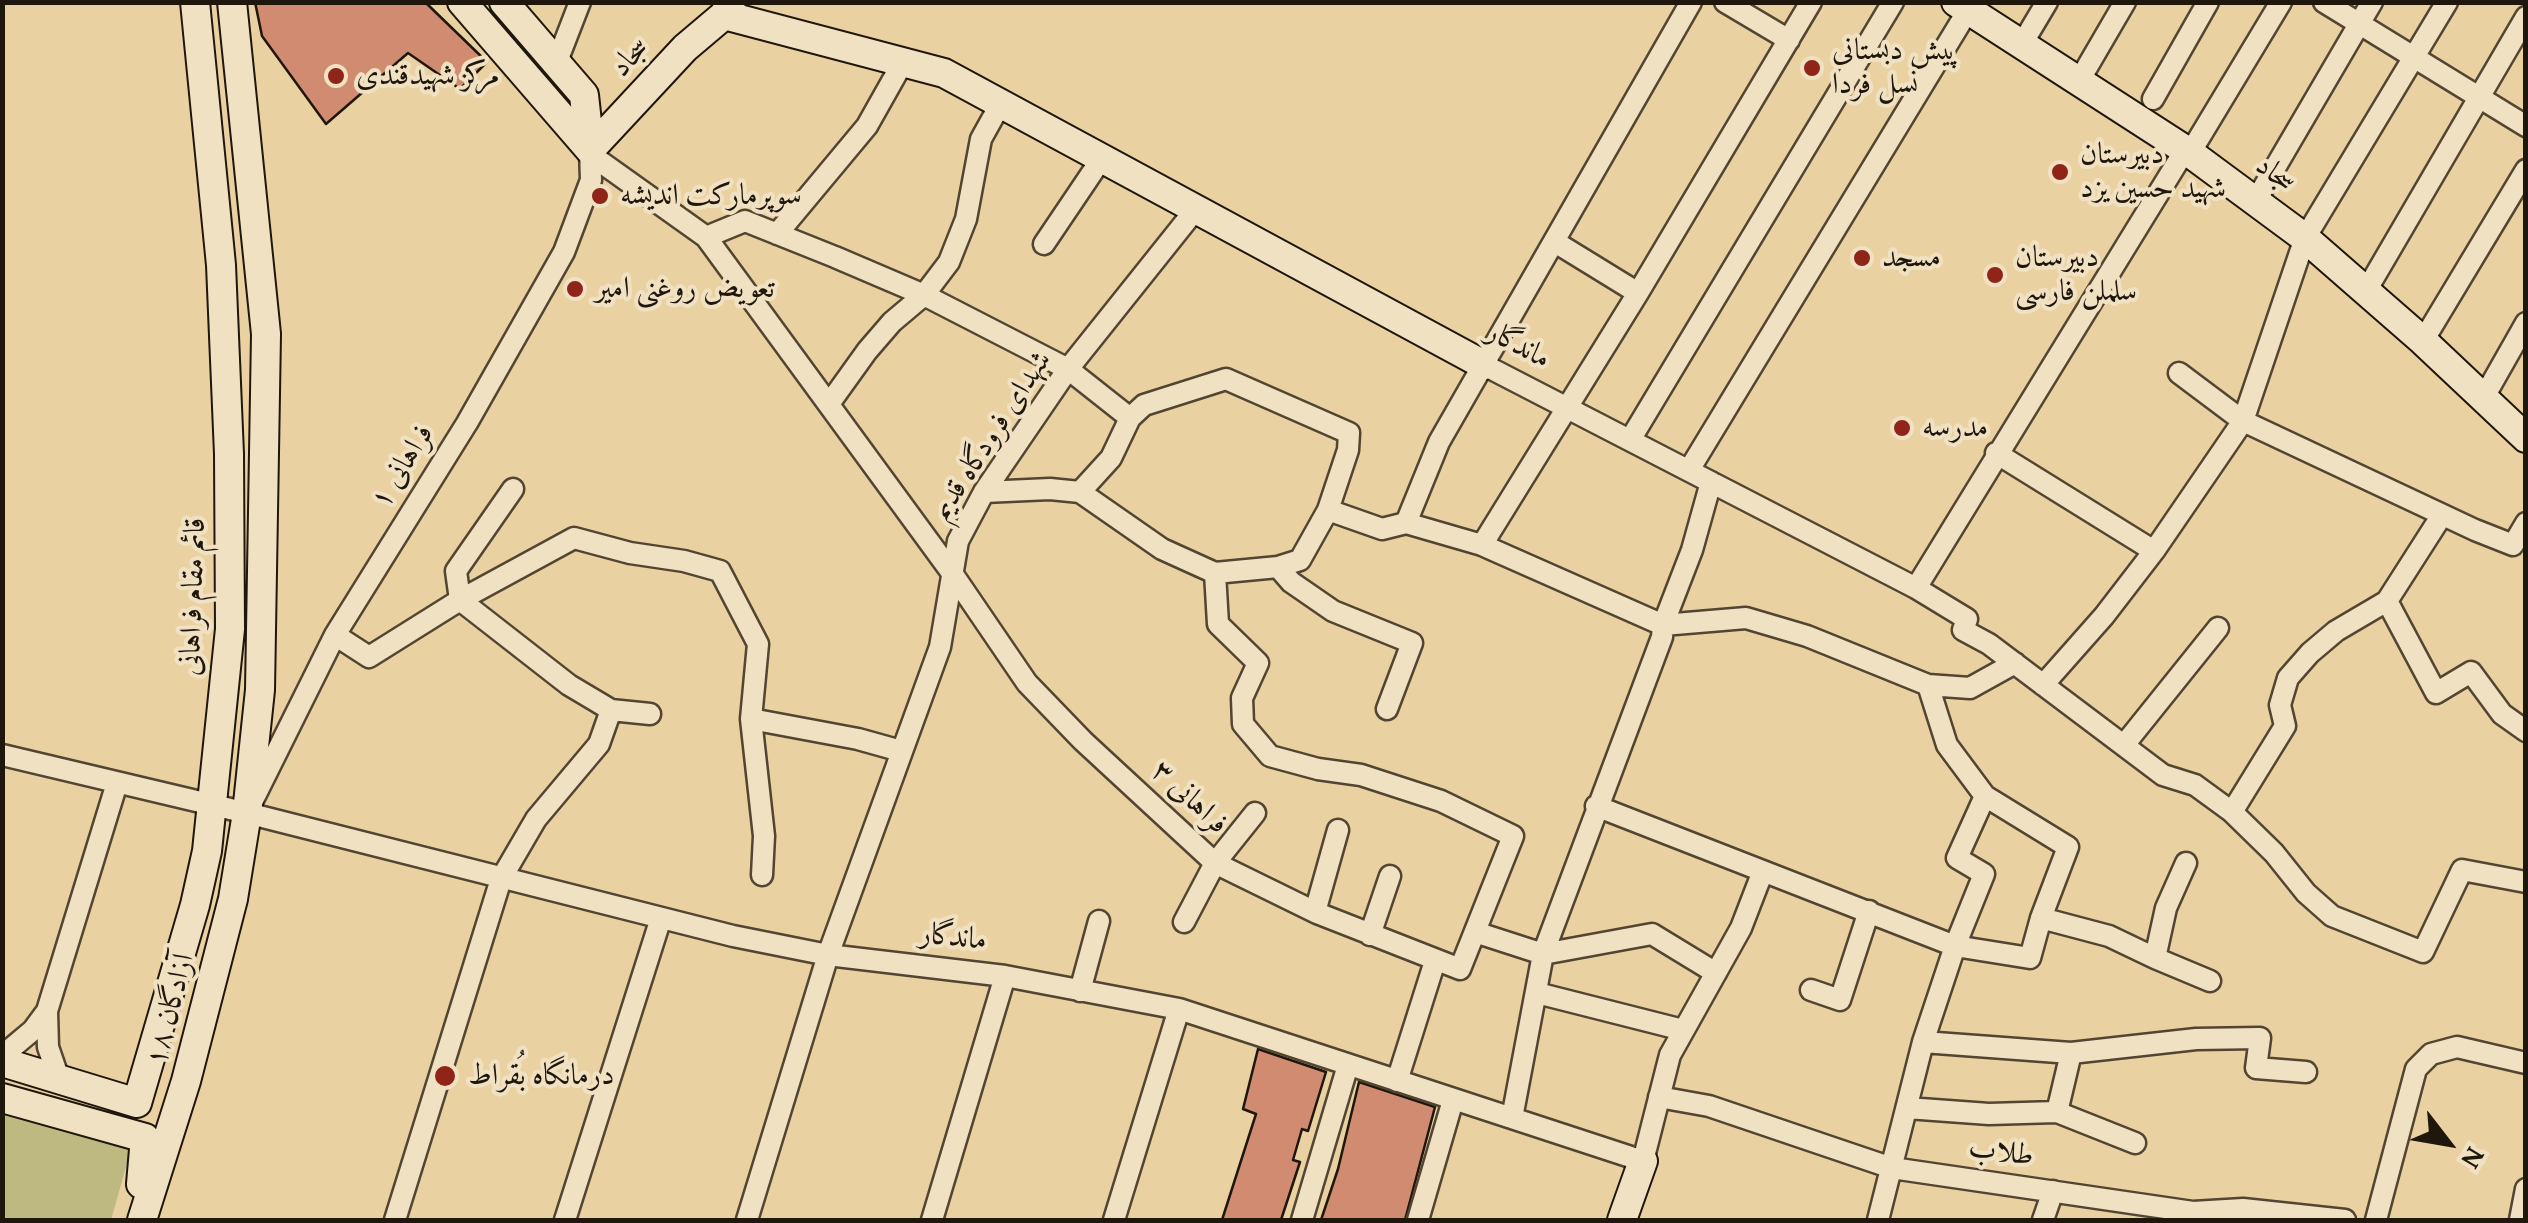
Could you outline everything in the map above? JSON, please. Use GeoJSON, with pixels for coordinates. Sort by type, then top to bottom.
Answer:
{"type":"FeatureCollection","features":[{"type":"Feature","properties":{"kind":"street","name":"قائم مقام فراهانی"},"geometry":{"type":"LineString","coordinates":[[60,1079],[137,1104],[207,851],[230,630],[229,454],[221,265],[195,2]]}},
{"type":"Feature","properties":{"kind":"street"},"geometry":{"type":"LineString","coordinates":[[232,2],[266,334],[260,690],[247,812]]}},
{"type":"Feature","properties":{"kind":"street"},"geometry":{"type":"LineString","coordinates":[[462,2],[591,152]]}},
{"type":"Feature","properties":{"kind":"street"},"geometry":{"type":"LineString","coordinates":[[504,2],[584,95],[591,152]]}},
{"type":"Feature","properties":{"kind":"street"},"geometry":{"type":"LineString","coordinates":[[556,64],[580,2]]}},
{"type":"Feature","properties":{"kind":"street"},"geometry":{"type":"LineString","coordinates":[[1406,523],[1439,442],[1691,2]]}},
{"type":"Feature","properties":{"kind":"street"},"geometry":{"type":"LineString","coordinates":[[1726,2],[1789,40]]}},
{"type":"Feature","properties":{"kind":"street"},"geometry":{"type":"LineString","coordinates":[[1482,544],[1638,294],[1812,2]]}},
{"type":"Feature","properties":{"kind":"street"},"geometry":{"type":"LineString","coordinates":[[1630,440],[1893,2]]}},
{"type":"Feature","properties":{"kind":"street"},"geometry":{"type":"LineString","coordinates":[[2022,44],[2046,2]]}},
{"type":"Feature","properties":{"kind":"street"},"geometry":{"type":"LineString","coordinates":[[2079,81],[2125,2]]}},
{"type":"Feature","properties":{"kind":"street"},"geometry":{"type":"LineString","coordinates":[[2153,99],[2208,2]]}},
{"type":"Feature","properties":{"kind":"street"},"geometry":{"type":"LineString","coordinates":[[1916,588],[1996,453],[2281,2]]}},
{"type":"Feature","properties":{"kind":"street"},"geometry":{"type":"LineString","coordinates":[[2324,2],[2526,126]]}},
{"type":"Feature","properties":{"kind":"street"},"geometry":{"type":"LineString","coordinates":[[2256,202],[2372,2]]}},
{"type":"Feature","properties":{"kind":"street"},"geometry":{"type":"LineString","coordinates":[[2043,686],[2154,551],[2242,421],[2305,238],[2447,2]]}},
{"type":"Feature","properties":{"kind":"street"},"geometry":{"type":"LineString","coordinates":[[1689,470],[1966,5]]}},
{"type":"Feature","properties":{"kind":"street","name":"سجاد"},"geometry":{"type":"LineString","coordinates":[[1966,5],[2188,151],[2305,238],[2424,340],[2526,438]]}},
{"type":"Feature","properties":{"kind":"street","name":"ماندگار"},"geometry":{"type":"LineString","coordinates":[[727,9],[944,73],[1484,365],[1916,588],[1967,619],[1963,630],[2163,775],[2194,785],[2232,812],[2332,916],[2424,952],[2462,870],[2526,882]]}},
{"type":"Feature","properties":{"kind":"street","name":"سجاد"},"geometry":{"type":"LineString","coordinates":[[591,152],[685,48],[727,9]]}},
{"type":"Feature","properties":{"kind":"street"},"geometry":{"type":"LineString","coordinates":[[2366,291],[2526,17]]}},
{"type":"Feature","properties":{"kind":"street"},"geometry":{"type":"LineString","coordinates":[[778,234],[867,126],[903,62]]}},
{"type":"Feature","properties":{"kind":"street"},"geometry":{"type":"LineString","coordinates":[[829,404],[867,350],[924,295],[949,262],[966,219],[981,139],[1001,104]]}},
{"type":"Feature","properties":{"kind":"street","name":"فراهانی ۱"},"geometry":{"type":"LineString","coordinates":[[247,812],[336,635],[467,422],[564,252],[591,180],[591,152]]}},
{"type":"Feature","properties":{"kind":"street","name":"فراهانی ۳"},"geometry":{"type":"LineString","coordinates":[[591,152],[706,237],[1028,683],[1083,741],[1215,863],[1315,912],[1460,969],[1475,932]]}},
{"type":"Feature","properties":{"kind":"street"},"geometry":{"type":"LineString","coordinates":[[1044,244],[1102,158]]}},
{"type":"Feature","properties":{"kind":"street"},"geometry":{"type":"LineString","coordinates":[[2424,340],[2526,170]]}},
{"type":"Feature","properties":{"kind":"street","name":"شهدای فرودگاه قدیم"},"geometry":{"type":"LineString","coordinates":[[747,1220],[828,955],[940,647],[958,541],[984,492],[1068,370],[1194,210]]}},
{"type":"Feature","properties":{"kind":"street"},"geometry":{"type":"LineString","coordinates":[[706,237],[745,220],[924,295],[1068,370],[1130,418]]}},
{"type":"Feature","properties":{"kind":"street"},"geometry":{"type":"LineString","coordinates":[[1555,242],[1638,294]]}},
{"type":"Feature","properties":{"kind":"street"},"geometry":{"type":"LineString","coordinates":[[2484,397],[2526,322]]}},
{"type":"Feature","properties":{"kind":"street"},"geometry":{"type":"LineString","coordinates":[[2179,373],[2242,421],[2442,514],[2512,544],[2526,523]]}},
{"type":"Feature","properties":{"kind":"street"},"geometry":{"type":"LineString","coordinates":[[984,492],[1080,492],[1162,549],[1214,573],[1278,567],[1300,560],[1328,510],[1350,433],[1226,379],[1144,405],[1130,418],[1111,458],[1080,492]]}},
{"type":"Feature","properties":{"kind":"street"},"geometry":{"type":"LineString","coordinates":[[1996,453],[2154,551]]}},
{"type":"Feature","properties":{"kind":"street"},"geometry":{"type":"LineString","coordinates":[[1512,1118],[1543,954],[1662,637],[1711,482]]}},
{"type":"Feature","properties":{"kind":"street"},"geometry":{"type":"LineString","coordinates":[[513,489],[456,571],[460,600],[569,685],[611,710],[650,714]]}},
{"type":"Feature","properties":{"kind":"street"},"geometry":{"type":"LineString","coordinates":[[1328,510],[1382,529],[1406,523],[1482,544],[1663,625],[1746,618],[1807,636],[1928,685],[1970,688],[2015,664]]}},
{"type":"Feature","properties":{"kind":"street"},"geometry":{"type":"LineString","coordinates":[[2232,812],[2285,726],[2280,705],[2288,678],[2336,631],[2387,601],[2442,514]]}},
{"type":"Feature","properties":{"kind":"street"},"geometry":{"type":"LineString","coordinates":[[336,635],[368,657],[460,600],[574,538],[720,570],[758,644],[751,719],[764,836],[762,875]]}},
{"type":"Feature","properties":{"kind":"street"},"geometry":{"type":"LineString","coordinates":[[1278,567],[1291,582],[1333,611],[1412,643],[1387,710]]}},
{"type":"Feature","properties":{"kind":"street"},"geometry":{"type":"LineString","coordinates":[[1214,573],[1218,624],[1258,663],[1242,698],[1243,724],[1270,756],[1361,775],[1440,802],[1512,836],[1475,932],[1543,954],[1652,934],[1716,972]]}},
{"type":"Feature","properties":{"kind":"street"},"geometry":{"type":"LineString","coordinates":[[2387,601],[2436,694],[2471,672],[2502,714],[2526,731]]}},
{"type":"Feature","properties":{"kind":"street"},"geometry":{"type":"LineString","coordinates":[[2124,746],[2218,628]]}},
{"type":"Feature","properties":{"kind":"street"},"geometry":{"type":"LineString","coordinates":[[1596,806],[1954,946],[2030,958],[2068,847],[1985,796],[1947,745],[1928,685]]}},
{"type":"Feature","properties":{"kind":"street"},"geometry":{"type":"LineString","coordinates":[[395,1220],[500,880],[536,819],[598,744],[611,710]]}},
{"type":"Feature","properties":{"kind":"street"},"geometry":{"type":"LineString","coordinates":[[751,719],[901,751]]}},
{"type":"Feature","properties":{"kind":"street","name":"ماندگار"},"geometry":{"type":"LineString","coordinates":[[2,756],[247,812],[500,880],[733,936],[828,955],[1005,976],[1178,1009],[1643,1161]]}},
{"type":"Feature","properties":{"kind":"street"},"geometry":{"type":"LineString","coordinates":[[60,1079],[48,1047],[47,1012],[117,783]]}},
{"type":"Feature","properties":{"kind":"street"},"geometry":{"type":"LineString","coordinates":[[1878,1220],[1924,1042],[1954,946],[1984,874],[1957,858],[1985,796]]}},
{"type":"Feature","properties":{"kind":"street","name":"آزادگان ۱۸"},"geometry":{"type":"LineString","coordinates":[[138,1220],[208,999],[233,899],[247,812]]}},
{"type":"Feature","properties":{"kind":"street"},"geometry":{"type":"LineString","coordinates":[[1184,922],[1215,863],[1255,813]]}},
{"type":"Feature","properties":{"kind":"street"},"geometry":{"type":"LineString","coordinates":[[1315,912],[1338,830]]}},
{"type":"Feature","properties":{"kind":"street"},"geometry":{"type":"LineString","coordinates":[[2155,958],[2166,908],[2186,863]]}},
{"type":"Feature","properties":{"kind":"street"},"geometry":{"type":"LineString","coordinates":[[1622,1220],[1643,1161],[1670,1055],[1741,928],[1764,871]]}},
{"type":"Feature","properties":{"kind":"street"},"geometry":{"type":"LineString","coordinates":[[1370,935],[1390,876]]}},
{"type":"Feature","properties":{"kind":"street"},"geometry":{"type":"LineString","coordinates":[[1811,990],[1840,1000],[1869,911]]}},
{"type":"Feature","properties":{"kind":"street"},"geometry":{"type":"LineString","coordinates":[[565,1220],[661,918]]}},
{"type":"Feature","properties":{"kind":"street"},"geometry":{"type":"LineString","coordinates":[[2041,918],[2108,936],[2210,981]]}},
{"type":"Feature","properties":{"kind":"street"},"geometry":{"type":"LineString","coordinates":[[1080,991],[1098,921]]}},
{"type":"Feature","properties":{"kind":"street"},"geometry":{"type":"LineString","coordinates":[[1397,1081],[1434,960]]}},
{"type":"Feature","properties":{"kind":"street"},"geometry":{"type":"LineString","coordinates":[[932,1220],[1005,976]]}},
{"type":"Feature","properties":{"kind":"street"},"geometry":{"type":"LineString","coordinates":[[1537,993],[1684,1030]]}},
{"type":"Feature","properties":{"kind":"street"},"geometry":{"type":"LineString","coordinates":[[1114,1220],[1178,1009]]}},
{"type":"Feature","properties":{"kind":"street"},"geometry":{"type":"LineString","coordinates":[[47,1012],[34,1030],[2,1059],[60,1079]]}},
{"type":"Feature","properties":{"kind":"street"},"geometry":{"type":"LineString","coordinates":[[1924,1042],[2070,1053],[2196,1039],[2260,1038],[2256,1068],[2306,1072]]}},
{"type":"Feature","properties":{"kind":"street"},"geometry":{"type":"LineString","coordinates":[[2376,1220],[2416,1069],[2431,1054],[2458,1047],[2526,1064]]}},
{"type":"Feature","properties":{"kind":"street"},"geometry":{"type":"LineString","coordinates":[[2057,1112],[2070,1053]]}},
{"type":"Feature","properties":{"kind":"street"},"geometry":{"type":"LineString","coordinates":[[1302,1220],[1348,1065]]}},
{"type":"Feature","properties":{"kind":"street","name":"طلاب"},"geometry":{"type":"LineString","coordinates":[[1658,1097],[1709,1106],[1892,1168],[2192,1216],[2243,1208],[2345,1220]]}},
{"type":"Feature","properties":{"kind":"street"},"geometry":{"type":"LineString","coordinates":[[2,1098],[145,1138],[138,1220]]}},
{"type":"Feature","properties":{"kind":"street"},"geometry":{"type":"LineString","coordinates":[[1418,1220],[1453,1100]]}},
{"type":"Feature","properties":{"kind":"street"},"geometry":{"type":"LineString","coordinates":[[1907,1108],[1990,1114],[2057,1112],[2134,1143]]}},
{"type":"Feature","properties":{"kind":"street"},"geometry":{"type":"LineString","coordinates":[[2520,1220],[2526,1189]]}},
{"type":"Feature","properties":{"kind":"street"},"geometry":{"type":"LineString","coordinates":[[2043,1220],[2053,1191]]}},
{"type":"Feature","properties":{"kind":"shaded area"},"geometry":{"type":"Polygon","coordinates":[[[2,1112],[131,1149],[111,1220],[3,1220],[2,1112]]]}},
{"type":"Feature","properties":{"kind":"building","name":"مرکز شهیدقندی"},"geometry":{"type":"Polygon","coordinates":[[[255,2],[425,2],[487,62],[460,89],[408,53],[326,124],[262,36],[255,2]]]}},
{"type":"Feature","properties":{"kind":"building"},"geometry":{"type":"Polygon","coordinates":[[[1258,1049],[1326,1072],[1308,1131],[1302,1129],[1293,1160],[1300,1162],[1281,1220],[1222,1220],[1256,1114],[1243,1109],[1258,1049]]]}},
{"type":"Feature","properties":{"kind":"building"},"geometry":{"type":"Polygon","coordinates":[[[1359,1082],[1435,1107],[1405,1220],[1321,1220],[1359,1082]]]}},
{"type":"Feature","properties":{"kind":"place","name":"پیش دبستانی نسل فردا"},"geometry":{"type":"Point","coordinates":[1812,68]}},
{"type":"Feature","properties":{"kind":"place","name":"مرکز شهیدقندی"},"geometry":{"type":"Point","coordinates":[336,76]}},
{"type":"Feature","properties":{"kind":"place","name":"دبیرستان شهید حسین یزد"},"geometry":{"type":"Point","coordinates":[2060,172]}},
{"type":"Feature","properties":{"kind":"place","name":"سوپرمارکت اندیشه"},"geometry":{"type":"Point","coordinates":[600,196]}},
{"type":"Feature","properties":{"kind":"place","name":"مسجد"},"geometry":{"type":"Point","coordinates":[1862,258]}},
{"type":"Feature","properties":{"kind":"place","name":"دبیرستان سلملن فارسی"},"geometry":{"type":"Point","coordinates":[1995,275]}},
{"type":"Feature","properties":{"kind":"place","name":"تعویض روغنی امیر"},"geometry":{"type":"Point","coordinates":[575,289]}},
{"type":"Feature","properties":{"kind":"place","name":"مدرسه"},"geometry":{"type":"Point","coordinates":[1902,428]}},
{"type":"Feature","properties":{"kind":"place","name":"درمانگاه بُقراط"},"geometry":{"type":"Point","coordinates":[445,1076]}}]}
